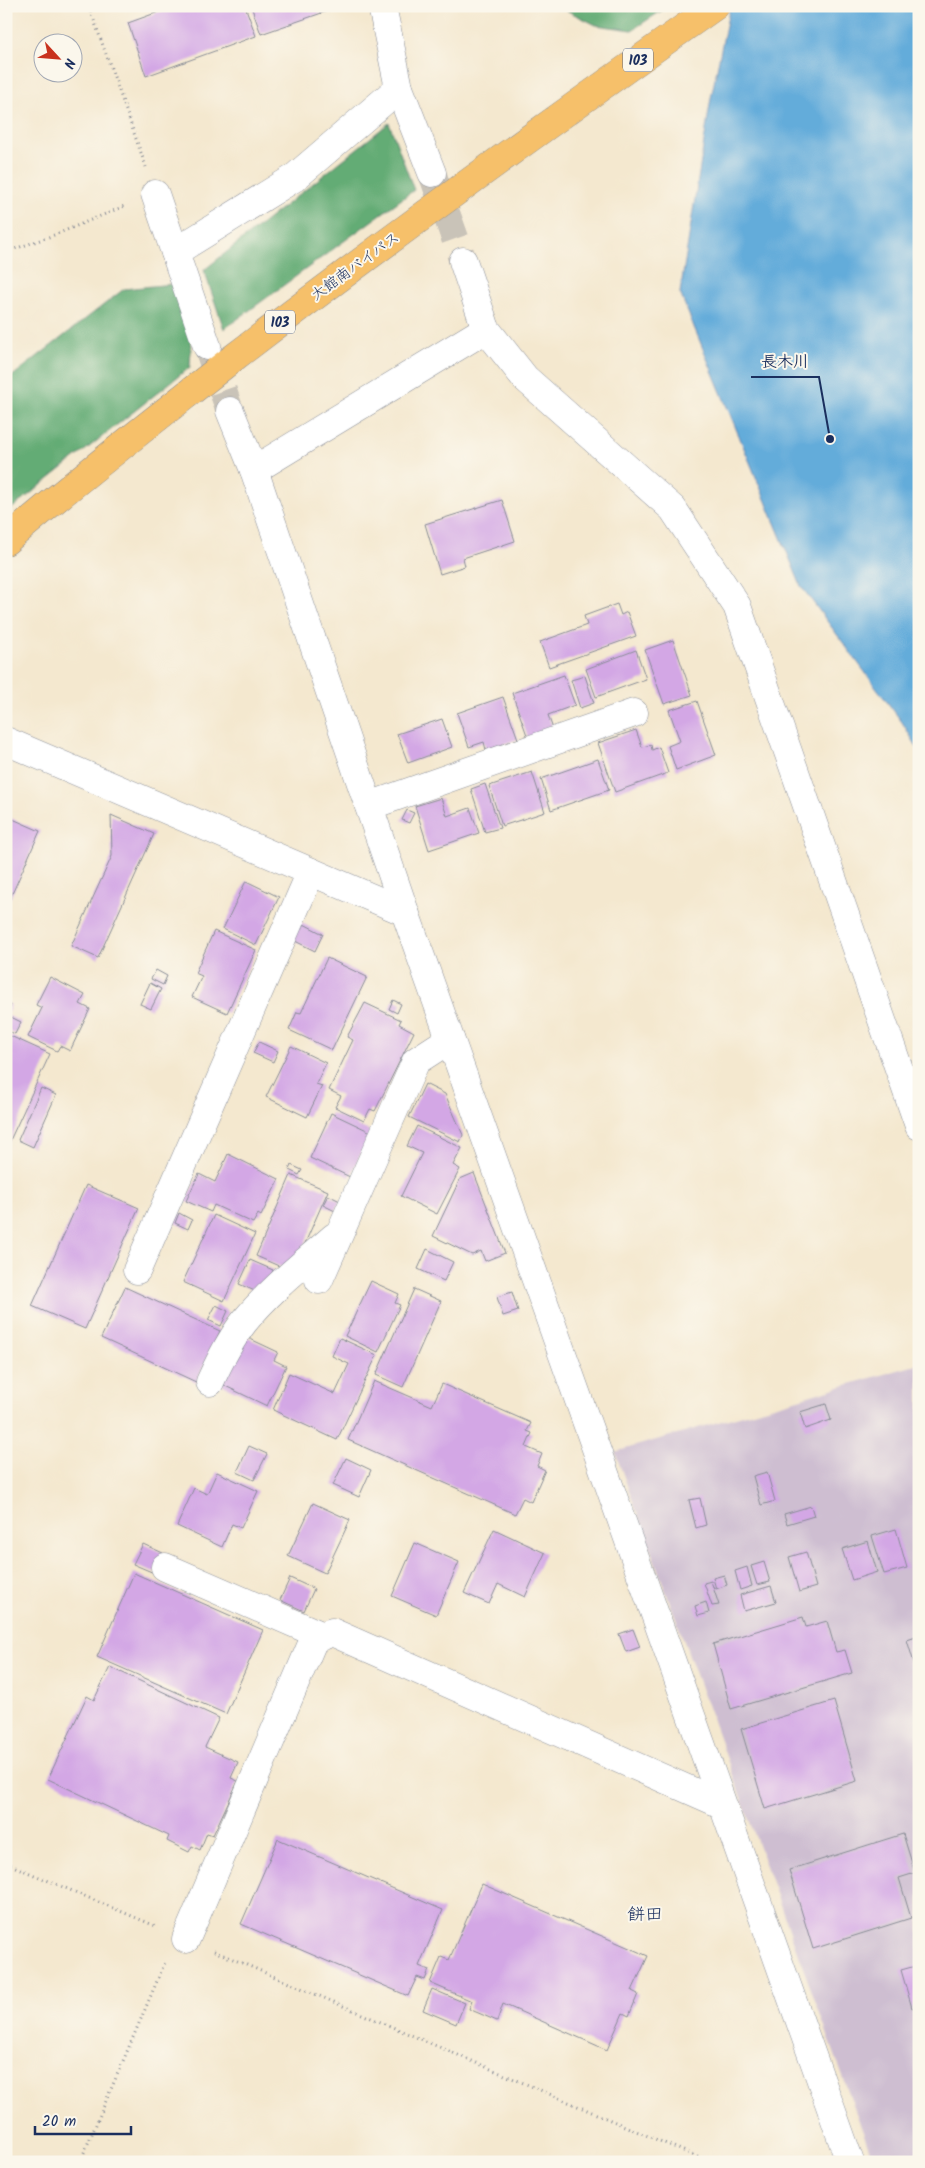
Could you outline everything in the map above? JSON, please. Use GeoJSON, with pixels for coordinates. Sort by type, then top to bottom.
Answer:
{"type":"FeatureCollection","features":[{"type":"Feature","properties":{"kind":"highway","name":"大館南バイパス"},"geometry":{"type":"LineString","coordinates":[[6,541],[82,476],[303,305],[562,114],[715,6]]}},
{"type":"Feature","properties":{"kind":"street"},"geometry":{"type":"LineString","coordinates":[[382,6],[399,88],[432,173]]}},
{"type":"Feature","properties":{"kind":"street"},"geometry":{"type":"LineString","coordinates":[[175,252],[294,178],[399,88]]}},
{"type":"Feature","properties":{"kind":"street"},"geometry":{"type":"LineString","coordinates":[[155,194],[207,346]]}},
{"type":"Feature","properties":{"kind":"street"},"geometry":{"type":"LineString","coordinates":[[462,260],[486,329],[525,378],[673,509],[737,606],[919,1126]]}},
{"type":"Feature","properties":{"kind":"street"},"geometry":{"type":"LineString","coordinates":[[254,470],[486,329]]}},
{"type":"Feature","properties":{"kind":"street"},"geometry":{"type":"LineString","coordinates":[[230,411],[254,470],[405,912],[850,2162]]}},
{"type":"Feature","properties":{"kind":"street"},"geometry":{"type":"LineString","coordinates":[[369,806],[634,713]]}},
{"type":"Feature","properties":{"kind":"street"},"geometry":{"type":"LineString","coordinates":[[6,741],[405,912]]}},
{"type":"Feature","properties":{"kind":"street"},"geometry":{"type":"LineString","coordinates":[[137,1270],[312,872]]}},
{"type":"Feature","properties":{"kind":"street"},"geometry":{"type":"LineString","coordinates":[[319,1280],[416,1061],[450,1039]]}},
{"type":"Feature","properties":{"kind":"street"},"geometry":{"type":"LineString","coordinates":[[210,1382],[221,1358],[244,1322],[292,1273],[340,1231]]}},
{"type":"Feature","properties":{"kind":"street"},"geometry":{"type":"LineString","coordinates":[[165,1567],[323,1636]]}},
{"type":"Feature","properties":{"kind":"street"},"geometry":{"type":"LineString","coordinates":[[181,1937],[314,1639],[332,1632],[721,1804]]}},
{"type":"Feature","properties":{"kind":"path"},"geometry":{"type":"LineString","coordinates":[[6,252],[57,234],[155,194],[89,6]]}},
{"type":"Feature","properties":{"kind":"path"},"geometry":{"type":"LineString","coordinates":[[6,1863],[710,2162]]}},
{"type":"Feature","properties":{"kind":"path"},"geometry":{"type":"LineString","coordinates":[[80,2162],[181,1937]]}},
{"type":"Feature","properties":{"kind":"shaded area"},"geometry":{"type":"Polygon","coordinates":[[[919,1364],[919,2162],[874,2162],[615,1452],[919,1364]]]}},
{"type":"Feature","properties":{"kind":"green space"},"geometry":{"type":"Polygon","coordinates":[[[558,6],[669,6],[632,30],[596,25],[558,6]]]}},
{"type":"Feature","properties":{"kind":"green space"},"geometry":{"type":"Polygon","coordinates":[[[389,123],[414,190],[224,329],[204,270],[389,123]]]}},
{"type":"Feature","properties":{"kind":"green space"},"geometry":{"type":"Polygon","coordinates":[[[172,284],[192,326],[190,367],[6,513],[6,381],[124,289],[172,284]]]}},
{"type":"Feature","properties":{"kind":"water"},"geometry":{"type":"Polygon","coordinates":[[[730,6],[919,6],[919,750],[902,722],[801,586],[680,293],[711,98],[730,6]]]}},
{"type":"Feature","properties":{"kind":"building"},"geometry":{"type":"Polygon","coordinates":[[[175,6],[245,6],[256,36],[146,76],[128,23],[175,6]]]}},
{"type":"Feature","properties":{"kind":"building"},"geometry":{"type":"Polygon","coordinates":[[[251,6],[339,6],[339,7],[261,34],[251,6]]]}},
{"type":"Feature","properties":{"kind":"building"},"geometry":{"type":"Polygon","coordinates":[[[502,500],[515,541],[463,558],[465,566],[440,574],[425,524],[502,500]]]}},
{"type":"Feature","properties":{"kind":"building"},"geometry":{"type":"Polygon","coordinates":[[[617,604],[621,615],[627,612],[636,636],[549,667],[540,642],[587,625],[584,616],[617,604]]]}},
{"type":"Feature","properties":{"kind":"building"},"geometry":{"type":"Polygon","coordinates":[[[673,640],[692,695],[664,704],[645,650],[673,640]]]}},
{"type":"Feature","properties":{"kind":"building"},"geometry":{"type":"Polygon","coordinates":[[[636,650],[646,679],[596,697],[586,669],[636,650]]]}},
{"type":"Feature","properties":{"kind":"building"},"geometry":{"type":"Polygon","coordinates":[[[564,675],[575,705],[548,715],[553,729],[528,738],[512,693],[564,675]]]}},
{"type":"Feature","properties":{"kind":"building"},"geometry":{"type":"Polygon","coordinates":[[[585,676],[594,703],[580,708],[571,680],[585,676]]]}},
{"type":"Feature","properties":{"kind":"building"},"geometry":{"type":"Polygon","coordinates":[[[503,697],[518,739],[486,750],[484,742],[469,747],[457,713],[503,697]]]}},
{"type":"Feature","properties":{"kind":"building"},"geometry":{"type":"Polygon","coordinates":[[[697,701],[716,755],[676,770],[668,746],[680,741],[669,710],[697,701]]]}},
{"type":"Feature","properties":{"kind":"building"},"geometry":{"type":"Polygon","coordinates":[[[442,719],[452,747],[408,763],[397,734],[442,719]]]}},
{"type":"Feature","properties":{"kind":"building"},"geometry":{"type":"Polygon","coordinates":[[[636,730],[642,747],[651,745],[652,750],[659,747],[668,773],[615,792],[598,743],[636,730]]]}},
{"type":"Feature","properties":{"kind":"building"},"geometry":{"type":"Polygon","coordinates":[[[598,759],[609,790],[551,810],[541,779],[598,759]]]}},
{"type":"Feature","properties":{"kind":"building"},"geometry":{"type":"Polygon","coordinates":[[[532,772],[545,812],[502,826],[489,786],[532,772]]]}},
{"type":"Feature","properties":{"kind":"building"},"geometry":{"type":"Polygon","coordinates":[[[485,784],[500,828],[485,832],[471,789],[485,784]]]}},
{"type":"Feature","properties":{"kind":"building"},"geometry":{"type":"Polygon","coordinates":[[[441,798],[447,816],[470,808],[479,833],[429,850],[415,806],[441,798]]]}},
{"type":"Feature","properties":{"kind":"building"},"geometry":{"type":"Polygon","coordinates":[[[407,810],[414,813],[409,823],[402,820],[407,810]]]}},
{"type":"Feature","properties":{"kind":"building"},"geometry":{"type":"Polygon","coordinates":[[[111,815],[154,834],[98,958],[71,946],[112,856],[111,815]]]}},
{"type":"Feature","properties":{"kind":"building"},"geometry":{"type":"Polygon","coordinates":[[[6,816],[40,831],[8,903],[6,902],[6,816]]]}},
{"type":"Feature","properties":{"kind":"building"},"geometry":{"type":"Polygon","coordinates":[[[246,881],[279,897],[256,945],[223,929],[246,881]]]}},
{"type":"Feature","properties":{"kind":"building"},"geometry":{"type":"Polygon","coordinates":[[[300,922],[323,934],[315,951],[291,939],[300,922]]]}},
{"type":"Feature","properties":{"kind":"building"},"geometry":{"type":"Polygon","coordinates":[[[214,931],[256,950],[227,1013],[192,997],[202,976],[195,973],[214,931]]]}},
{"type":"Feature","properties":{"kind":"building"},"geometry":{"type":"Polygon","coordinates":[[[327,958],[367,977],[332,1050],[289,1030],[297,1012],[301,1013],[327,958]]]}},
{"type":"Feature","properties":{"kind":"building"},"geometry":{"type":"Polygon","coordinates":[[[156,970],[167,976],[163,985],[151,979],[156,970]]]}},
{"type":"Feature","properties":{"kind":"building"},"geometry":{"type":"Polygon","coordinates":[[[50,977],[85,995],[80,1004],[90,1009],[70,1051],[60,1046],[57,1051],[28,1037],[42,1008],[36,1005],[50,977]]]}},
{"type":"Feature","properties":{"kind":"building"},"geometry":{"type":"Polygon","coordinates":[[[150,983],[161,989],[151,1009],[140,1004],[150,983]]]}},
{"type":"Feature","properties":{"kind":"building"},"geometry":{"type":"Polygon","coordinates":[[[393,1000],[401,1004],[397,1013],[389,1009],[393,1000]]]}},
{"type":"Feature","properties":{"kind":"building"},"geometry":{"type":"Polygon","coordinates":[[[6,1003],[11,1005],[7,1015],[21,1022],[15,1034],[6,1030],[6,1003]]]}},
{"type":"Feature","properties":{"kind":"building"},"geometry":{"type":"Polygon","coordinates":[[[365,1003],[401,1020],[399,1024],[414,1032],[375,1111],[370,1109],[364,1121],[335,1107],[341,1096],[329,1090],[353,1040],[347,1037],[365,1003]]]}},
{"type":"Feature","properties":{"kind":"building"},"geometry":{"type":"Polygon","coordinates":[[[6,1034],[50,1054],[6,1149],[6,1034]]]}},
{"type":"Feature","properties":{"kind":"building"},"geometry":{"type":"Polygon","coordinates":[[[259,1042],[278,1051],[273,1062],[253,1053],[259,1042]]]}},
{"type":"Feature","properties":{"kind":"building"},"geometry":{"type":"Polygon","coordinates":[[[291,1046],[326,1063],[316,1084],[322,1086],[307,1117],[266,1097],[291,1046]]]}},
{"type":"Feature","properties":{"kind":"building"},"geometry":{"type":"Polygon","coordinates":[[[425,1084],[445,1094],[463,1135],[460,1142],[409,1117],[425,1084]]]}},
{"type":"Feature","properties":{"kind":"building"},"geometry":{"type":"Polygon","coordinates":[[[41,1088],[56,1095],[33,1147],[18,1140],[41,1088]]]}},
{"type":"Feature","properties":{"kind":"building"},"geometry":{"type":"Polygon","coordinates":[[[331,1113],[371,1132],[350,1177],[310,1158],[331,1113]]]}},
{"type":"Feature","properties":{"kind":"building"},"geometry":{"type":"Polygon","coordinates":[[[417,1126],[462,1148],[453,1165],[460,1169],[437,1214],[401,1196],[422,1153],[407,1146],[417,1126]]]}},
{"type":"Feature","properties":{"kind":"building"},"geometry":{"type":"Polygon","coordinates":[[[228,1154],[279,1179],[261,1216],[258,1214],[253,1223],[214,1205],[211,1212],[186,1201],[199,1174],[215,1182],[228,1154]]]}},
{"type":"Feature","properties":{"kind":"building"},"geometry":{"type":"Polygon","coordinates":[[[291,1165],[302,1170],[299,1175],[289,1170],[291,1165]]]}},
{"type":"Feature","properties":{"kind":"building"},"geometry":{"type":"Polygon","coordinates":[[[474,1173],[505,1253],[485,1261],[481,1251],[472,1255],[433,1236],[460,1179],[474,1173]]]}},
{"type":"Feature","properties":{"kind":"building"},"geometry":{"type":"Polygon","coordinates":[[[291,1175],[328,1191],[298,1259],[281,1267],[256,1256],[291,1175]]]}},
{"type":"Feature","properties":{"kind":"building"},"geometry":{"type":"Polygon","coordinates":[[[86,1185],[139,1208],[85,1329],[32,1306],[86,1185]]]}},
{"type":"Feature","properties":{"kind":"building"},"geometry":{"type":"Polygon","coordinates":[[[328,1195],[340,1201],[335,1211],[323,1205],[328,1195]]]}},
{"type":"Feature","properties":{"kind":"building"},"geometry":{"type":"Polygon","coordinates":[[[179,1213],[192,1220],[188,1229],[175,1223],[179,1213]]]}},
{"type":"Feature","properties":{"kind":"building"},"geometry":{"type":"Polygon","coordinates":[[[214,1215],[255,1234],[224,1301],[183,1282],[214,1215]]]}},
{"type":"Feature","properties":{"kind":"building"},"geometry":{"type":"Polygon","coordinates":[[[427,1249],[453,1262],[444,1281],[418,1269],[427,1249]]]}},
{"type":"Feature","properties":{"kind":"building"},"geometry":{"type":"Polygon","coordinates":[[[250,1260],[273,1270],[267,1284],[262,1282],[257,1292],[239,1284],[250,1260]]]}},
{"type":"Feature","properties":{"kind":"building"},"geometry":{"type":"Polygon","coordinates":[[[371,1281],[399,1294],[395,1303],[400,1305],[378,1352],[345,1336],[371,1281]]]}},
{"type":"Feature","properties":{"kind":"building"},"geometry":{"type":"Polygon","coordinates":[[[125,1287],[220,1331],[196,1382],[101,1338],[125,1287]]]}},
{"type":"Feature","properties":{"kind":"building"},"geometry":{"type":"Polygon","coordinates":[[[414,1289],[441,1301],[403,1387],[376,1375],[414,1289]]]}},
{"type":"Feature","properties":{"kind":"building"},"geometry":{"type":"Polygon","coordinates":[[[512,1292],[518,1311],[503,1316],[497,1297],[512,1292]]]}},
{"type":"Feature","properties":{"kind":"building"},"geometry":{"type":"Polygon","coordinates":[[[216,1305],[228,1311],[221,1326],[208,1320],[216,1305]]]}},
{"type":"Feature","properties":{"kind":"building"},"geometry":{"type":"Polygon","coordinates":[[[244,1336],[278,1352],[274,1360],[286,1366],[267,1406],[221,1384],[244,1336]]]}},
{"type":"Feature","properties":{"kind":"building"},"geometry":{"type":"Polygon","coordinates":[[[340,1338],[377,1355],[337,1440],[273,1410],[289,1373],[335,1394],[349,1364],[332,1356],[340,1338]]]}},
{"type":"Feature","properties":{"kind":"building"},"geometry":{"type":"Polygon","coordinates":[[[374,1381],[432,1406],[442,1384],[531,1423],[527,1431],[532,1433],[526,1447],[542,1454],[537,1466],[545,1470],[531,1502],[523,1498],[515,1514],[348,1440],[374,1381]]]}},
{"type":"Feature","properties":{"kind":"building"},"geometry":{"type":"Polygon","coordinates":[[[826,1404],[831,1420],[805,1429],[800,1412],[826,1404]]]}},
{"type":"Feature","properties":{"kind":"building"},"geometry":{"type":"Polygon","coordinates":[[[249,1446],[267,1454],[254,1480],[237,1472],[249,1446]]]}},
{"type":"Feature","properties":{"kind":"building"},"geometry":{"type":"Polygon","coordinates":[[[346,1458],[371,1470],[359,1497],[333,1485],[346,1458]]]}},
{"type":"Feature","properties":{"kind":"building"},"geometry":{"type":"Polygon","coordinates":[[[217,1472],[258,1491],[241,1528],[232,1524],[222,1547],[177,1526],[194,1488],[207,1494],[217,1472]]]}},
{"type":"Feature","properties":{"kind":"building"},"geometry":{"type":"Polygon","coordinates":[[[767,1472],[775,1501],[761,1505],[753,1476],[767,1472]]]}},
{"type":"Feature","properties":{"kind":"building"},"geometry":{"type":"Polygon","coordinates":[[[700,1498],[706,1525],[696,1528],[689,1500],[700,1498]]]}},
{"type":"Feature","properties":{"kind":"building"},"geometry":{"type":"Polygon","coordinates":[[[313,1503],[350,1520],[325,1573],[288,1556],[313,1503]]]}},
{"type":"Feature","properties":{"kind":"building"},"geometry":{"type":"Polygon","coordinates":[[[811,1506],[814,1516],[787,1524],[784,1514],[811,1506]]]}},
{"type":"Feature","properties":{"kind":"building"},"geometry":{"type":"Polygon","coordinates":[[[494,1529],[545,1553],[525,1597],[498,1584],[489,1604],[464,1593],[494,1529]]]}},
{"type":"Feature","properties":{"kind":"building"},"geometry":{"type":"Polygon","coordinates":[[[896,1529],[907,1568],[884,1574],[872,1536],[896,1529]]]}},
{"type":"Feature","properties":{"kind":"building"},"geometry":{"type":"Polygon","coordinates":[[[868,1541],[877,1572],[852,1580],[842,1549],[868,1541]]]}},
{"type":"Feature","properties":{"kind":"building"},"geometry":{"type":"Polygon","coordinates":[[[415,1543],[459,1562],[436,1615],[392,1596],[415,1543]]]}},
{"type":"Feature","properties":{"kind":"building"},"geometry":{"type":"Polygon","coordinates":[[[143,1544],[163,1553],[154,1573],[133,1564],[143,1544]]]}},
{"type":"Feature","properties":{"kind":"building"},"geometry":{"type":"Polygon","coordinates":[[[806,1552],[816,1587],[799,1592],[789,1557],[806,1552]]]}},
{"type":"Feature","properties":{"kind":"building"},"geometry":{"type":"Polygon","coordinates":[[[764,1562],[770,1582],[757,1585],[751,1566],[764,1562]]]}},
{"type":"Feature","properties":{"kind":"building"},"geometry":{"type":"Polygon","coordinates":[[[747,1567],[752,1586],[740,1590],[735,1571],[747,1567]]]}},
{"type":"Feature","properties":{"kind":"building"},"geometry":{"type":"Polygon","coordinates":[[[134,1573],[263,1630],[226,1714],[97,1657],[134,1573]]]}},
{"type":"Feature","properties":{"kind":"building"},"geometry":{"type":"Polygon","coordinates":[[[724,1575],[727,1585],[716,1589],[713,1578],[724,1575]]]}},
{"type":"Feature","properties":{"kind":"building"},"geometry":{"type":"Polygon","coordinates":[[[290,1578],[314,1589],[304,1611],[280,1600],[290,1578]]]}},
{"type":"Feature","properties":{"kind":"building"},"geometry":{"type":"Polygon","coordinates":[[[711,1581],[719,1605],[712,1606],[704,1583],[711,1581]]]}},
{"type":"Feature","properties":{"kind":"building"},"geometry":{"type":"Polygon","coordinates":[[[771,1586],[776,1602],[744,1611],[740,1595],[771,1586]]]}},
{"type":"Feature","properties":{"kind":"building"},"geometry":{"type":"Polygon","coordinates":[[[706,1602],[709,1613],[698,1616],[695,1606],[706,1602]]]}},
{"type":"Feature","properties":{"kind":"building"},"geometry":{"type":"Polygon","coordinates":[[[803,1617],[806,1627],[827,1621],[836,1652],[845,1650],[852,1673],[731,1709],[713,1644],[803,1617]]]}},
{"type":"Feature","properties":{"kind":"building"},"geometry":{"type":"Polygon","coordinates":[[[633,1629],[640,1647],[626,1652],[619,1634],[633,1629]]]}},
{"type":"Feature","properties":{"kind":"building"},"geometry":{"type":"Polygon","coordinates":[[[919,1636],[919,1675],[918,1676],[907,1640],[919,1636]]]}},
{"type":"Feature","properties":{"kind":"building"},"geometry":{"type":"Polygon","coordinates":[[[110,1667],[219,1718],[205,1747],[238,1762],[231,1778],[238,1781],[213,1835],[207,1833],[200,1850],[192,1846],[189,1852],[167,1841],[169,1836],[48,1779],[87,1696],[94,1700],[110,1667]]]}},
{"type":"Feature","properties":{"kind":"building"},"geometry":{"type":"Polygon","coordinates":[[[834,1701],[857,1781],[765,1809],[741,1729],[834,1701]]]}},
{"type":"Feature","properties":{"kind":"building"},"geometry":{"type":"Polygon","coordinates":[[[903,1834],[915,1873],[899,1878],[911,1918],[813,1949],[789,1870],[903,1834]]]}},
{"type":"Feature","properties":{"kind":"building"},"geometry":{"type":"Polygon","coordinates":[[[278,1839],[443,1910],[419,1966],[429,1970],[425,1980],[417,1977],[408,1996],[241,1924],[278,1839]]]}},
{"type":"Feature","properties":{"kind":"building"},"geometry":{"type":"Polygon","coordinates":[[[482,1884],[648,1956],[632,1991],[638,1994],[629,2016],[623,2013],[607,2050],[503,2004],[497,2021],[469,2009],[472,2001],[430,1983],[441,1957],[449,1960],[482,1884]]]}},
{"type":"Feature","properties":{"kind":"building"},"geometry":{"type":"Polygon","coordinates":[[[919,1965],[919,2006],[912,2008],[901,1970],[919,1965]]]}},
{"type":"Feature","properties":{"kind":"building"},"geometry":{"type":"Polygon","coordinates":[[[432,1989],[465,2003],[456,2024],[423,2010],[432,1989]]]}},
{"type":"Feature","properties":{"kind":"tunnel"},"geometry":{"type":"LineString","coordinates":[[432,173],[463,261]]}},
{"type":"Feature","properties":{"kind":"tunnel"},"geometry":{"type":"LineString","coordinates":[[209,351],[230,411]]}},
{"type":"Feature","properties":{"kind":"place","name":"長木川"},"geometry":{"type":"Point","coordinates":[830,439]}},
{"type":"Feature","properties":{"kind":"district","name":"餅田"},"geometry":{"type":"Point","coordinates":[645,1914]}}]}
